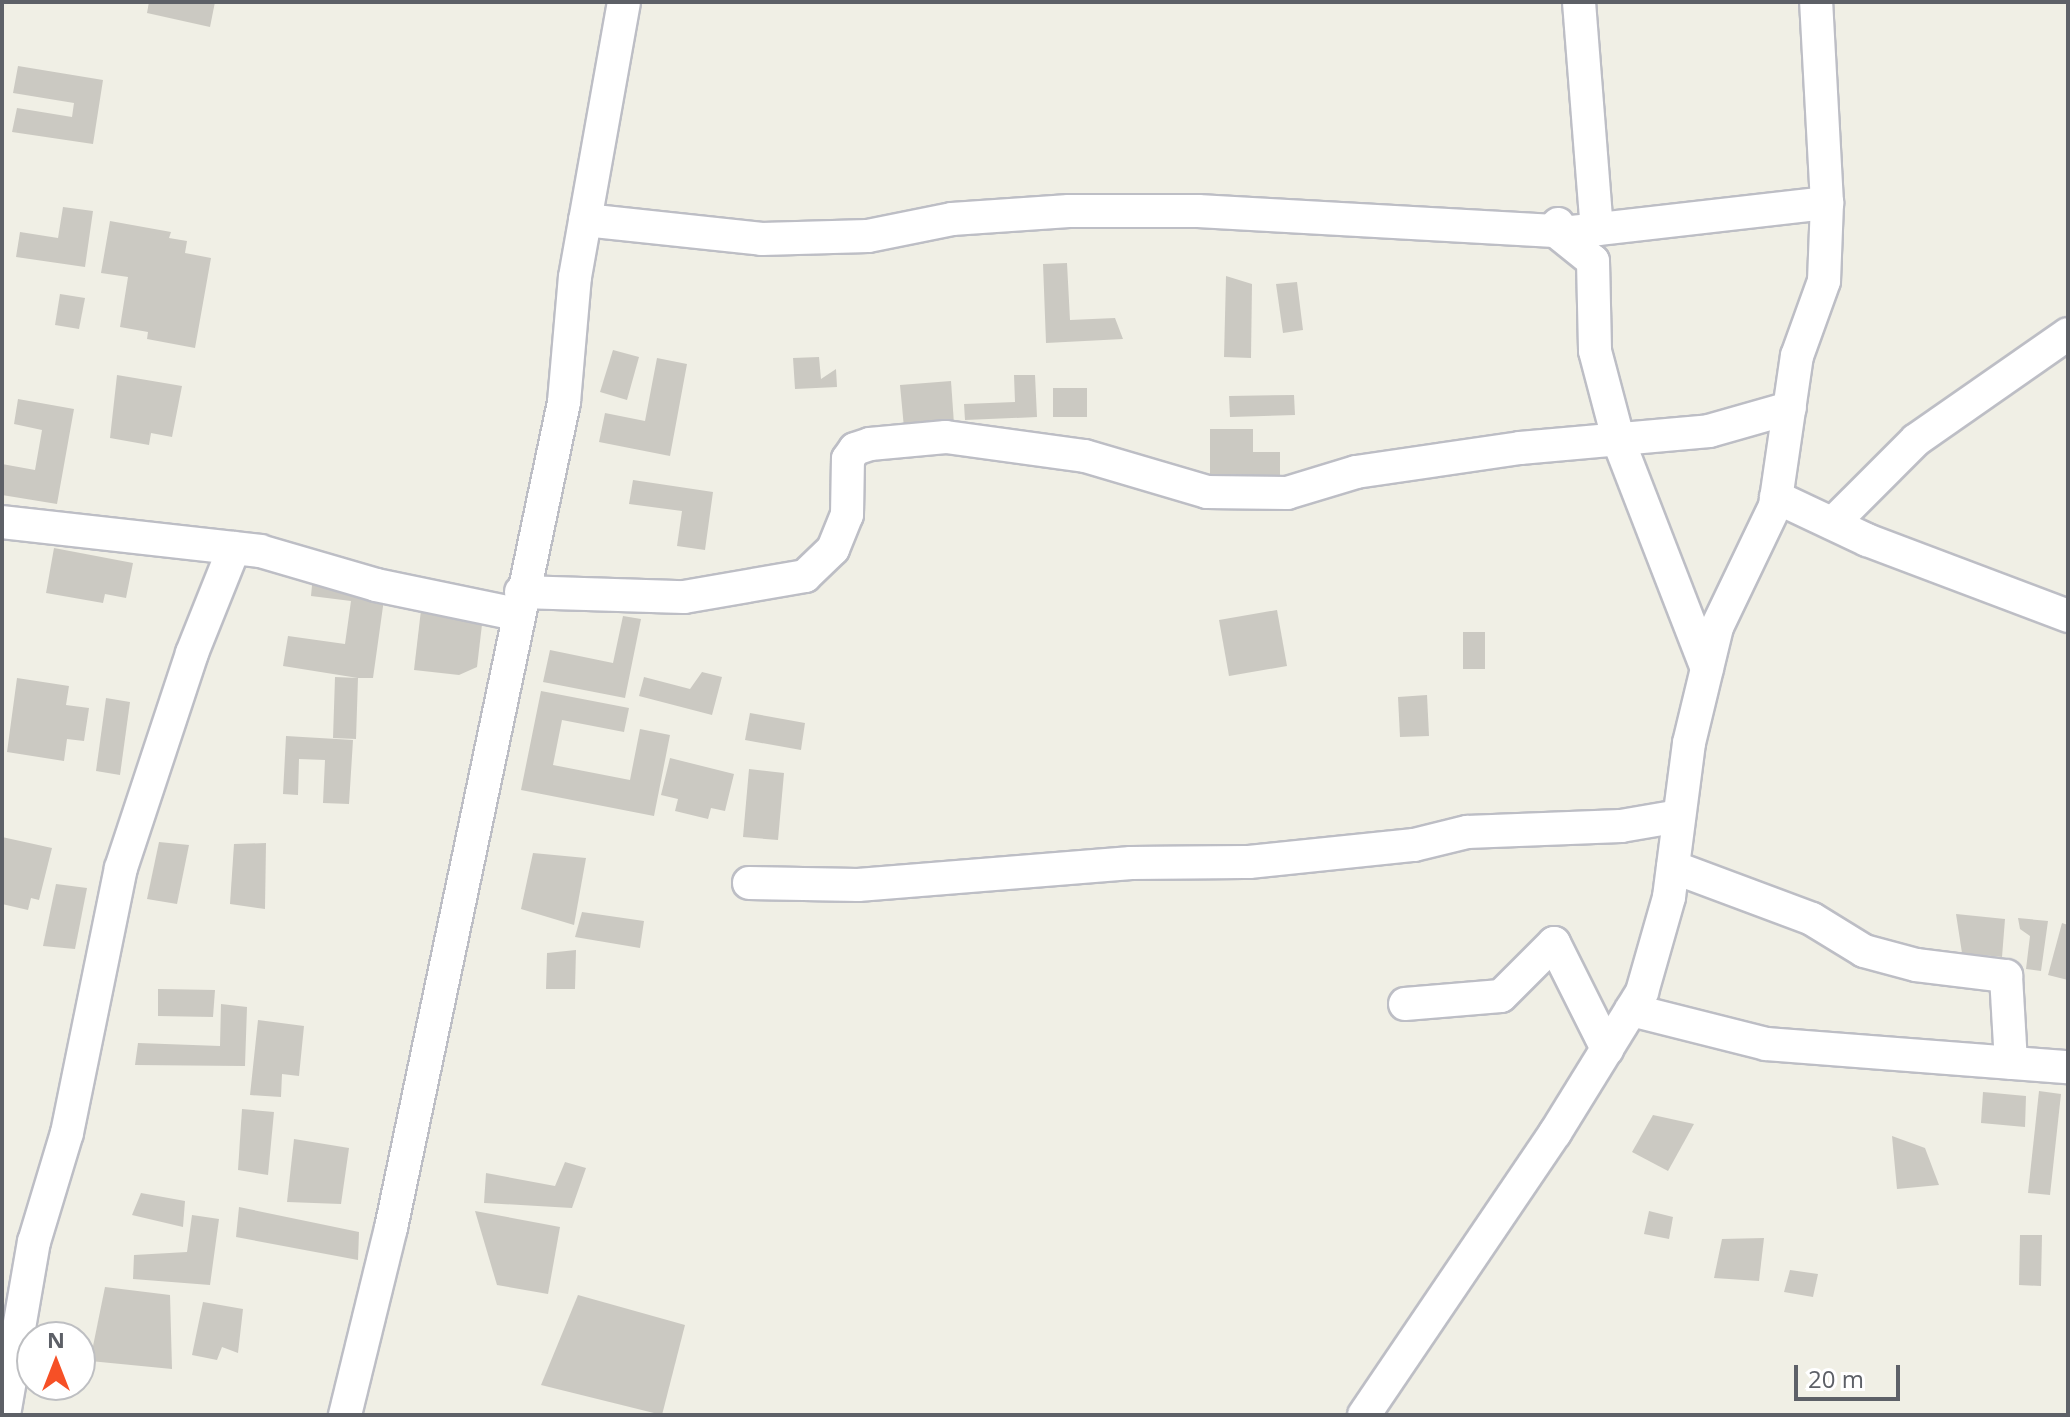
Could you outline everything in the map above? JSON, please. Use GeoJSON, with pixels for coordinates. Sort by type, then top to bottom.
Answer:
{"type":"FeatureCollection","features":[{"type":"Feature","properties":{"kind":"street"},"geometry":{"type":"LineString","coordinates":[[345,1415],[391,1228],[518,603],[564,402],[585,220],[624,2]]}},
{"type":"Feature","properties":{"kind":"street"},"geometry":{"type":"LineString","coordinates":[[1579,2],[1597,229]]}},
{"type":"Feature","properties":{"kind":"street"},"geometry":{"type":"LineString","coordinates":[[1364,1415],[1642,992],[1673,867],[1689,743],[1717,627],[1776,497],[1797,356],[1824,281],[1827,203],[1816,2]]}},
{"type":"Feature","properties":{"kind":"street"},"geometry":{"type":"LineString","coordinates":[[585,220],[762,239],[868,236],[952,219],[1069,211],[1198,211],[1597,229],[1827,203]]}},
{"type":"Feature","properties":{"kind":"street"},"geometry":{"type":"LineString","coordinates":[[1558,225],[1593,261],[1595,351],[1619,442],[1707,669]]}},
{"type":"Feature","properties":{"kind":"street"},"geometry":{"type":"LineString","coordinates":[[1833,523],[1916,440],[2068,334]]}},
{"type":"Feature","properties":{"kind":"street"},"geometry":{"type":"LineString","coordinates":[[2,522],[234,548],[518,603],[684,597],[805,576],[833,549],[847,515],[848,459],[855,449],[870,444],[946,437],[1085,456],[1207,492],[1287,493],[1356,472],[1520,448],[1619,442],[1709,431],[1790,408]]}},
{"type":"Feature","properties":{"kind":"street"},"geometry":{"type":"LineString","coordinates":[[1776,497],[1833,523],[2068,616]]}},
{"type":"Feature","properties":{"kind":"street"},"geometry":{"type":"LineString","coordinates":[[4,1415],[28,1270],[67,1133],[121,868],[192,653],[234,548]]}},
{"type":"Feature","properties":{"kind":"street"},"geometry":{"type":"LineString","coordinates":[[749,883],[858,885],[1131,863],[1249,862],[1414,845],[1467,832],[1621,826],[1679,816]]}},
{"type":"Feature","properties":{"kind":"street"},"geometry":{"type":"LineString","coordinates":[[1673,867],[1812,919],[1864,951],[1916,965],[2006,976],[2011,1063]]}},
{"type":"Feature","properties":{"kind":"street"},"geometry":{"type":"LineString","coordinates":[[1405,1004],[1501,996],[1554,943],[1607,1049]]}},
{"type":"Feature","properties":{"kind":"street"},"geometry":{"type":"LineString","coordinates":[[1631,1010],[1766,1044],[2068,1067]]}},
{"type":"Feature","properties":{"kind":"building"},"geometry":{"type":"Polygon","coordinates":[[[149,2],[215,2],[210,27],[147,13],[149,2]]]}},
{"type":"Feature","properties":{"kind":"building"},"geometry":{"type":"Polygon","coordinates":[[[18,66],[103,80],[93,144],[12,132],[17,108],[72,117],[74,103],[13,93],[18,66]]]}},
{"type":"Feature","properties":{"kind":"building"},"geometry":{"type":"Polygon","coordinates":[[[63,207],[93,211],[85,267],[16,257],[20,232],[58,238],[63,207]]]}},
{"type":"Feature","properties":{"kind":"building"},"geometry":{"type":"Polygon","coordinates":[[[110,221],[171,232],[169,238],[187,241],[185,253],[211,258],[195,348],[147,339],[148,332],[120,327],[128,277],[101,273],[110,221]]]}},
{"type":"Feature","properties":{"kind":"building"},"geometry":{"type":"Polygon","coordinates":[[[1067,263],[1070,320],[1115,318],[1123,339],[1046,343],[1043,264],[1067,263]]]}},
{"type":"Feature","properties":{"kind":"building"},"geometry":{"type":"Polygon","coordinates":[[[1226,276],[1252,284],[1251,358],[1224,357],[1226,276]]]}},
{"type":"Feature","properties":{"kind":"building"},"geometry":{"type":"Polygon","coordinates":[[[1297,282],[1303,330],[1283,333],[1276,284],[1297,282]]]}},
{"type":"Feature","properties":{"kind":"building"},"geometry":{"type":"Polygon","coordinates":[[[60,294],[85,298],[79,329],[55,325],[60,294]]]}},
{"type":"Feature","properties":{"kind":"building"},"geometry":{"type":"Polygon","coordinates":[[[613,350],[639,357],[627,400],[600,392],[613,350]]]}},
{"type":"Feature","properties":{"kind":"building"},"geometry":{"type":"Polygon","coordinates":[[[819,357],[821,379],[836,369],[837,387],[795,389],[793,358],[819,357]]]}},
{"type":"Feature","properties":{"kind":"building"},"geometry":{"type":"Polygon","coordinates":[[[657,358],[687,364],[670,456],[599,442],[605,413],[645,421],[657,358]]]}},
{"type":"Feature","properties":{"kind":"building"},"geometry":{"type":"Polygon","coordinates":[[[117,375],[182,386],[172,437],[151,433],[149,445],[110,438],[117,375]]]}},
{"type":"Feature","properties":{"kind":"building"},"geometry":{"type":"Polygon","coordinates":[[[1014,375],[1035,375],[1037,417],[965,420],[964,404],[1015,402],[1014,375]]]}},
{"type":"Feature","properties":{"kind":"building"},"geometry":{"type":"Polygon","coordinates":[[[951,381],[954,424],[904,428],[900,385],[951,381]]]}},
{"type":"Feature","properties":{"kind":"building"},"geometry":{"type":"Polygon","coordinates":[[[1053,388],[1087,388],[1087,417],[1053,417],[1053,388]]]}},
{"type":"Feature","properties":{"kind":"building"},"geometry":{"type":"Polygon","coordinates":[[[1294,395],[1295,415],[1230,417],[1229,396],[1294,395]]]}},
{"type":"Feature","properties":{"kind":"building"},"geometry":{"type":"Polygon","coordinates":[[[18,399],[74,409],[57,504],[2,495],[2,464],[35,470],[42,430],[14,424],[18,399]]]}},
{"type":"Feature","properties":{"kind":"building"},"geometry":{"type":"Polygon","coordinates":[[[1210,429],[1253,429],[1253,452],[1280,452],[1280,475],[1210,475],[1210,429]]]}},
{"type":"Feature","properties":{"kind":"building"},"geometry":{"type":"Polygon","coordinates":[[[633,480],[713,492],[705,550],[677,546],[682,511],[629,504],[633,480]]]}},
{"type":"Feature","properties":{"kind":"building"},"geometry":{"type":"Polygon","coordinates":[[[54,548],[133,563],[126,598],[105,594],[103,603],[46,593],[54,548]]]}},
{"type":"Feature","properties":{"kind":"building"},"geometry":{"type":"Polygon","coordinates":[[[313,575],[386,585],[373,678],[283,666],[288,636],[345,644],[351,601],[311,596],[313,575]]]}},
{"type":"Feature","properties":{"kind":"building"},"geometry":{"type":"Polygon","coordinates":[[[421,610],[483,616],[477,667],[459,675],[414,670],[421,610]]]}},
{"type":"Feature","properties":{"kind":"building"},"geometry":{"type":"Polygon","coordinates":[[[1277,610],[1287,666],[1229,676],[1219,620],[1277,610]]]}},
{"type":"Feature","properties":{"kind":"building"},"geometry":{"type":"Polygon","coordinates":[[[623,616],[641,619],[625,698],[543,682],[550,650],[613,663],[623,616]]]}},
{"type":"Feature","properties":{"kind":"building"},"geometry":{"type":"Polygon","coordinates":[[[1463,632],[1485,632],[1485,669],[1463,669],[1463,632]]]}},
{"type":"Feature","properties":{"kind":"building"},"geometry":{"type":"Polygon","coordinates":[[[702,672],[722,677],[712,715],[639,696],[644,677],[690,689],[702,672]]]}},
{"type":"Feature","properties":{"kind":"building"},"geometry":{"type":"Polygon","coordinates":[[[335,677],[358,678],[356,739],[333,738],[335,677]]]}},
{"type":"Feature","properties":{"kind":"building"},"geometry":{"type":"Polygon","coordinates":[[[17,678],[69,686],[66,705],[89,708],[84,741],[67,739],[64,761],[7,752],[17,678]]]}},
{"type":"Feature","properties":{"kind":"building"},"geometry":{"type":"Polygon","coordinates":[[[541,691],[629,708],[624,732],[562,720],[553,765],[630,780],[640,729],[670,735],[654,816],[521,790],[541,691]]]}},
{"type":"Feature","properties":{"kind":"building"},"geometry":{"type":"Polygon","coordinates":[[[1427,695],[1429,736],[1400,737],[1398,697],[1427,695]]]}},
{"type":"Feature","properties":{"kind":"building"},"geometry":{"type":"Polygon","coordinates":[[[106,698],[130,702],[120,775],[96,771],[106,698]]]}},
{"type":"Feature","properties":{"kind":"building"},"geometry":{"type":"Polygon","coordinates":[[[750,713],[805,723],[801,750],[745,740],[750,713]]]}},
{"type":"Feature","properties":{"kind":"building"},"geometry":{"type":"Polygon","coordinates":[[[286,736],[353,740],[349,804],[323,803],[325,760],[299,759],[298,795],[283,794],[286,736]]]}},
{"type":"Feature","properties":{"kind":"building"},"geometry":{"type":"Polygon","coordinates":[[[670,758],[734,774],[725,811],[711,808],[708,819],[675,811],[678,799],[661,795],[670,758]]]}},
{"type":"Feature","properties":{"kind":"building"},"geometry":{"type":"Polygon","coordinates":[[[749,769],[784,773],[778,840],[743,837],[749,769]]]}},
{"type":"Feature","properties":{"kind":"building"},"geometry":{"type":"Polygon","coordinates":[[[2,837],[52,848],[39,900],[31,898],[28,910],[2,904],[2,837]]]}},
{"type":"Feature","properties":{"kind":"building"},"geometry":{"type":"Polygon","coordinates":[[[159,842],[189,845],[177,904],[147,899],[159,842]]]}},
{"type":"Feature","properties":{"kind":"building"},"geometry":{"type":"Polygon","coordinates":[[[266,843],[265,909],[230,904],[234,844],[266,843]]]}},
{"type":"Feature","properties":{"kind":"building"},"geometry":{"type":"Polygon","coordinates":[[[533,853],[586,858],[574,925],[521,909],[533,853]]]}},
{"type":"Feature","properties":{"kind":"building"},"geometry":{"type":"Polygon","coordinates":[[[56,884],[87,888],[75,949],[43,946],[56,884]]]}},
{"type":"Feature","properties":{"kind":"building"},"geometry":{"type":"Polygon","coordinates":[[[582,912],[644,921],[640,948],[575,937],[582,912]]]}},
{"type":"Feature","properties":{"kind":"building"},"geometry":{"type":"Polygon","coordinates":[[[1956,914],[2005,919],[2002,957],[1962,953],[1956,914]]]}},
{"type":"Feature","properties":{"kind":"building"},"geometry":{"type":"Polygon","coordinates":[[[2018,918],[2048,921],[2041,971],[2026,969],[2030,936],[2020,929],[2018,918]]]}},
{"type":"Feature","properties":{"kind":"building"},"geometry":{"type":"Polygon","coordinates":[[[2062,923],[2068,925],[2068,980],[2048,975],[2062,923]]]}},
{"type":"Feature","properties":{"kind":"building"},"geometry":{"type":"Polygon","coordinates":[[[576,950],[575,989],[546,989],[547,953],[576,950]]]}},
{"type":"Feature","properties":{"kind":"building"},"geometry":{"type":"Polygon","coordinates":[[[158,989],[215,990],[213,1017],[158,1016],[158,989]]]}},
{"type":"Feature","properties":{"kind":"building"},"geometry":{"type":"Polygon","coordinates":[[[221,1004],[247,1007],[245,1066],[135,1065],[138,1043],[220,1046],[221,1004]]]}},
{"type":"Feature","properties":{"kind":"building"},"geometry":{"type":"Polygon","coordinates":[[[258,1020],[304,1026],[299,1076],[282,1074],[281,1097],[250,1095],[258,1020]]]}},
{"type":"Feature","properties":{"kind":"building"},"geometry":{"type":"Polygon","coordinates":[[[2039,1091],[2061,1094],[2050,1195],[2028,1193],[2039,1091]]]}},
{"type":"Feature","properties":{"kind":"building"},"geometry":{"type":"Polygon","coordinates":[[[1983,1092],[2026,1096],[2025,1127],[1981,1123],[1983,1092]]]}},
{"type":"Feature","properties":{"kind":"building"},"geometry":{"type":"Polygon","coordinates":[[[242,1109],[274,1112],[268,1175],[238,1170],[242,1109]]]}},
{"type":"Feature","properties":{"kind":"building"},"geometry":{"type":"Polygon","coordinates":[[[1653,1115],[1694,1124],[1668,1171],[1632,1152],[1653,1115]]]}},
{"type":"Feature","properties":{"kind":"building"},"geometry":{"type":"Polygon","coordinates":[[[1892,1136],[1925,1148],[1939,1185],[1897,1189],[1892,1136]]]}},
{"type":"Feature","properties":{"kind":"building"},"geometry":{"type":"Polygon","coordinates":[[[294,1139],[349,1148],[341,1204],[287,1202],[294,1139]]]}},
{"type":"Feature","properties":{"kind":"building"},"geometry":{"type":"Polygon","coordinates":[[[565,1162],[586,1168],[572,1208],[484,1203],[486,1173],[555,1186],[565,1162]]]}},
{"type":"Feature","properties":{"kind":"building"},"geometry":{"type":"Polygon","coordinates":[[[141,1193],[185,1201],[183,1227],[132,1215],[141,1193]]]}},
{"type":"Feature","properties":{"kind":"building"},"geometry":{"type":"Polygon","coordinates":[[[239,1207],[359,1232],[358,1260],[236,1237],[239,1207]]]}},
{"type":"Feature","properties":{"kind":"building"},"geometry":{"type":"Polygon","coordinates":[[[475,1211],[560,1227],[548,1294],[497,1285],[475,1211]]]}},
{"type":"Feature","properties":{"kind":"building"},"geometry":{"type":"Polygon","coordinates":[[[1649,1211],[1673,1217],[1669,1239],[1644,1234],[1649,1211]]]}},
{"type":"Feature","properties":{"kind":"building"},"geometry":{"type":"Polygon","coordinates":[[[192,1215],[219,1219],[210,1285],[133,1279],[134,1255],[187,1252],[192,1215]]]}},
{"type":"Feature","properties":{"kind":"building"},"geometry":{"type":"Polygon","coordinates":[[[2020,1235],[2042,1235],[2041,1286],[2019,1285],[2020,1235]]]}},
{"type":"Feature","properties":{"kind":"building"},"geometry":{"type":"Polygon","coordinates":[[[1764,1238],[1759,1281],[1714,1278],[1722,1239],[1764,1238]]]}},
{"type":"Feature","properties":{"kind":"building"},"geometry":{"type":"Polygon","coordinates":[[[1790,1270],[1818,1274],[1813,1297],[1784,1292],[1790,1270]]]}},
{"type":"Feature","properties":{"kind":"building"},"geometry":{"type":"Polygon","coordinates":[[[105,1287],[170,1295],[172,1369],[96,1362],[96,1331],[105,1287]]]}},
{"type":"Feature","properties":{"kind":"building"},"geometry":{"type":"Polygon","coordinates":[[[578,1295],[685,1325],[662,1415],[541,1385],[578,1295]]]}},
{"type":"Feature","properties":{"kind":"building"},"geometry":{"type":"Polygon","coordinates":[[[203,1302],[243,1309],[238,1353],[222,1347],[217,1360],[192,1355],[203,1302]]]}}]}
